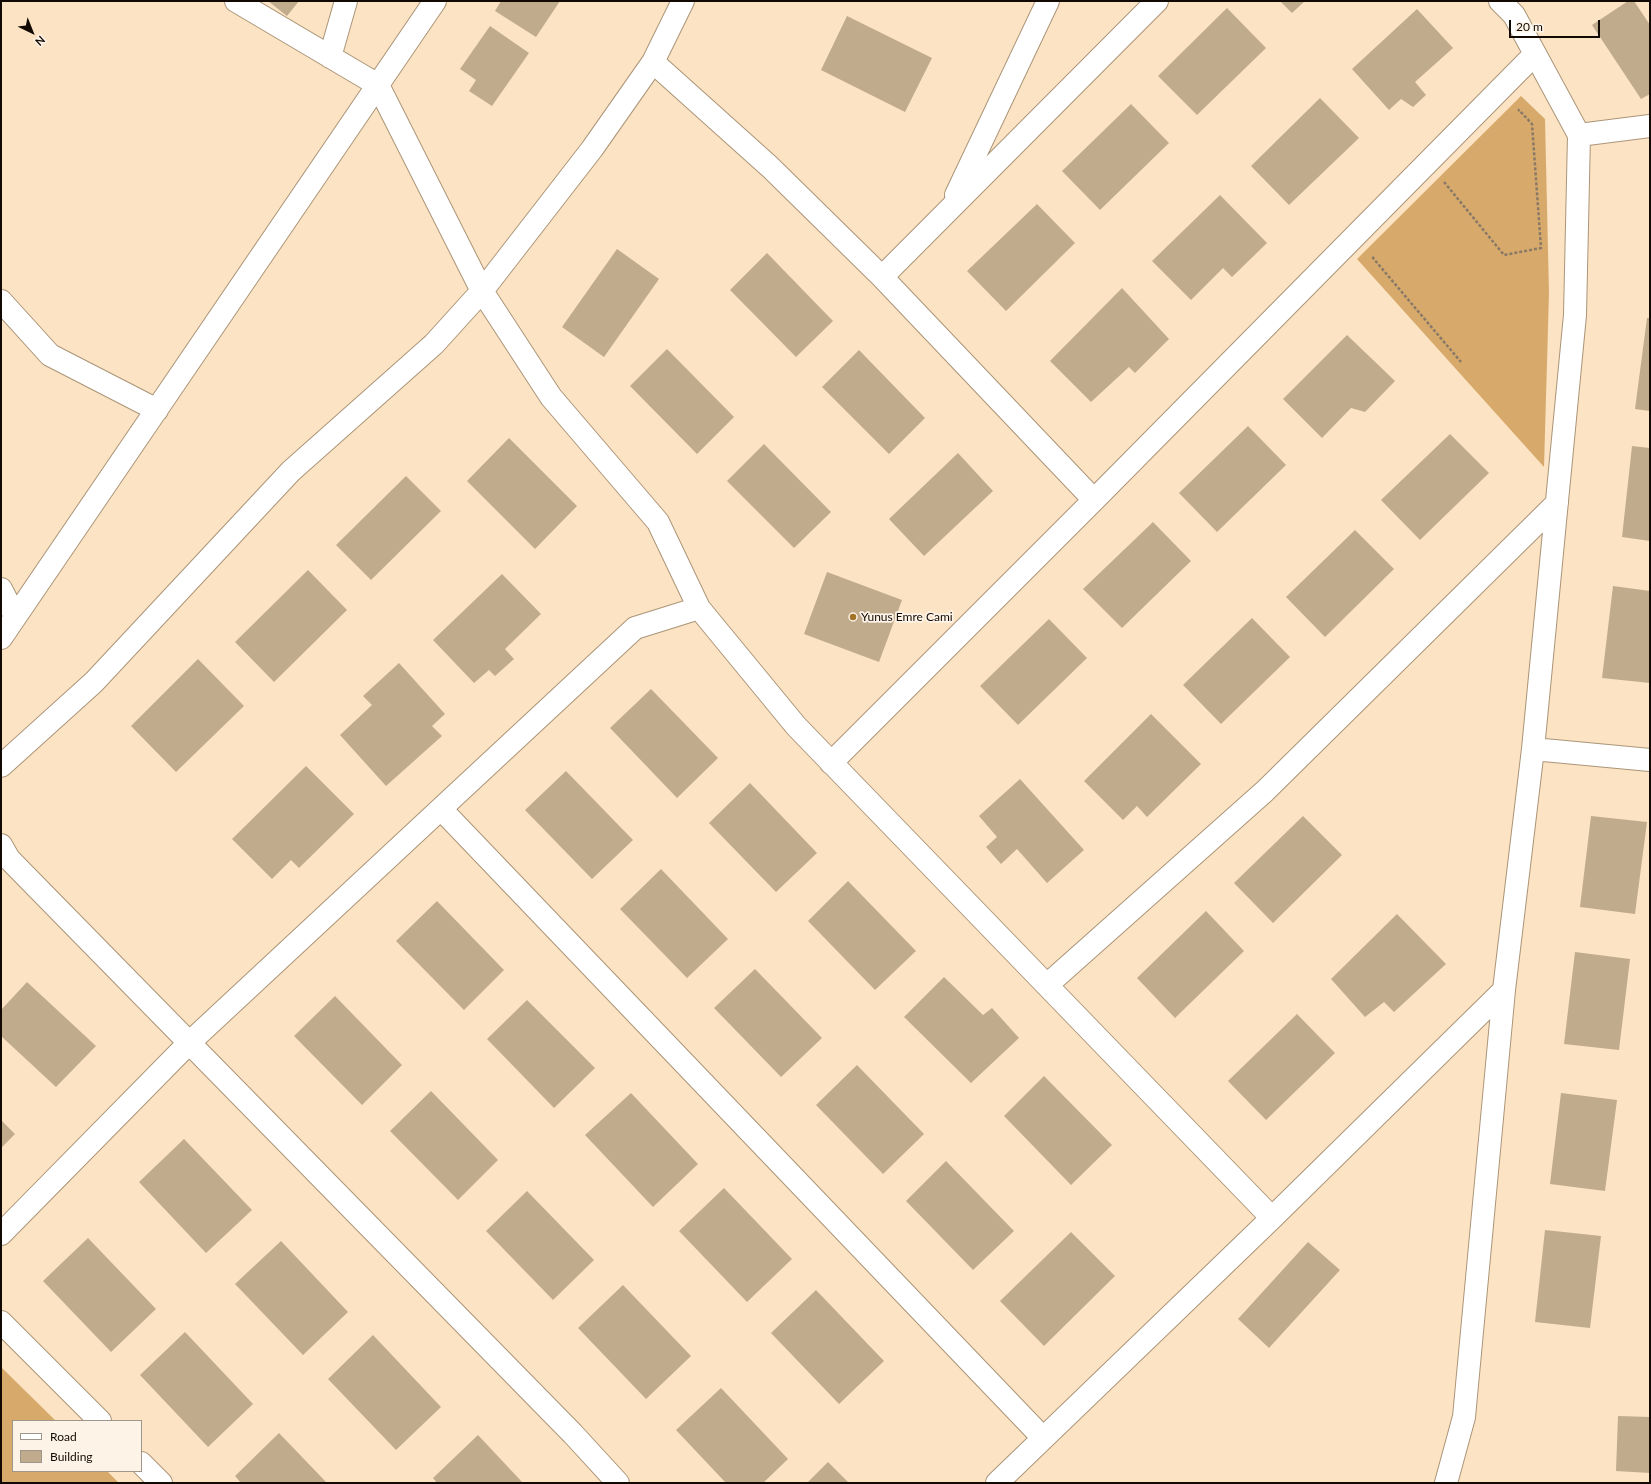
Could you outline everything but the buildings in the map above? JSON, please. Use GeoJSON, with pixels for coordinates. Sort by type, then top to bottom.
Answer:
{"type":"FeatureCollection","features":[{"type":"Feature","properties":{"kind":"street"},"geometry":{"type":"LineString","coordinates":[[236,1],[378,85],[482,291],[551,397],[658,522],[699,608],[796,726],[1272,1218]]}},
{"type":"Feature","properties":{"kind":"street"},"geometry":{"type":"LineString","coordinates":[[330,57],[346,1]]}},
{"type":"Feature","properties":{"kind":"street"},"geometry":{"type":"LineString","coordinates":[[1,638],[435,1]]}},
{"type":"Feature","properties":{"kind":"street"},"geometry":{"type":"LineString","coordinates":[[1,766],[94,682],[291,471],[434,344],[482,291],[592,149],[653,62],[683,1]]}},
{"type":"Feature","properties":{"kind":"street"},"geometry":{"type":"LineString","coordinates":[[950,210],[1048,1]]}},
{"type":"Feature","properties":{"kind":"street"},"geometry":{"type":"LineString","coordinates":[[882,277],[1157,1]]}},
{"type":"Feature","properties":{"kind":"street"},"geometry":{"type":"LineString","coordinates":[[1446,1483],[1464,1417],[1504,990],[1533,749],[1575,315],[1579,135],[1514,15],[1500,1]]}},
{"type":"Feature","properties":{"kind":"street"},"geometry":{"type":"LineString","coordinates":[[831,763],[1094,500],[1535,54]]}},
{"type":"Feature","properties":{"kind":"street"},"geometry":{"type":"LineString","coordinates":[[653,62],[770,167],[882,277],[1094,500]]}},
{"type":"Feature","properties":{"kind":"street"},"geometry":{"type":"LineString","coordinates":[[1579,135],[1650,126]]}},
{"type":"Feature","properties":{"kind":"street"},"geometry":{"type":"LineString","coordinates":[[1,301],[50,355],[157,410]]}},
{"type":"Feature","properties":{"kind":"street"},"geometry":{"type":"LineString","coordinates":[[1047,985],[1264,791],[1557,503]]}},
{"type":"Feature","properties":{"kind":"street"},"geometry":{"type":"LineString","coordinates":[[1,589],[16,616]]}},
{"type":"Feature","properties":{"kind":"street"},"geometry":{"type":"LineString","coordinates":[[1,1234],[189,1043],[635,628],[699,608]]}},
{"type":"Feature","properties":{"kind":"street"},"geometry":{"type":"LineString","coordinates":[[1533,749],[1650,760]]}},
{"type":"Feature","properties":{"kind":"street"},"geometry":{"type":"LineString","coordinates":[[441,809],[1043,1438]]}},
{"type":"Feature","properties":{"kind":"street"},"geometry":{"type":"LineString","coordinates":[[1,845],[9,859],[568,1428],[618,1483]]}},
{"type":"Feature","properties":{"kind":"street"},"geometry":{"type":"LineString","coordinates":[[997,1483],[1272,1218],[1504,990]]}},
{"type":"Feature","properties":{"kind":"street"},"geometry":{"type":"LineString","coordinates":[[1,1322],[99,1420]]}},
{"type":"Feature","properties":{"kind":"street"},"geometry":{"type":"LineString","coordinates":[[142,1464],[161,1483]]}},
{"type":"Feature","properties":{"kind":"path"},"geometry":{"type":"LineString","coordinates":[[1446,184],[1504,255],[1541,248],[1532,124],[1519,110],[1514,115]]}},
{"type":"Feature","properties":{"kind":"path"},"geometry":{"type":"LineString","coordinates":[[1440,190],[1451,179]]}},
{"type":"Feature","properties":{"kind":"path"},"geometry":{"type":"LineString","coordinates":[[1378,252],[1373,258],[1461,362]]}},
{"type":"Feature","properties":{"kind":"shaded area"},"geometry":{"type":"Polygon","coordinates":[[[1521,96],[1545,119],[1549,293],[1544,467],[1357,259],[1521,96]]]}},
{"type":"Feature","properties":{"kind":"shaded area"},"geometry":{"type":"Polygon","coordinates":[[[1,1367],[55,1420],[12,1420],[12,1472],[108,1472],[119,1483],[1,1483],[1,1367]]]}},
{"type":"Feature","properties":{"kind":"place","name":"Yunus Emre Cami"},"geometry":{"type":"Point","coordinates":[853,617]}}]}
